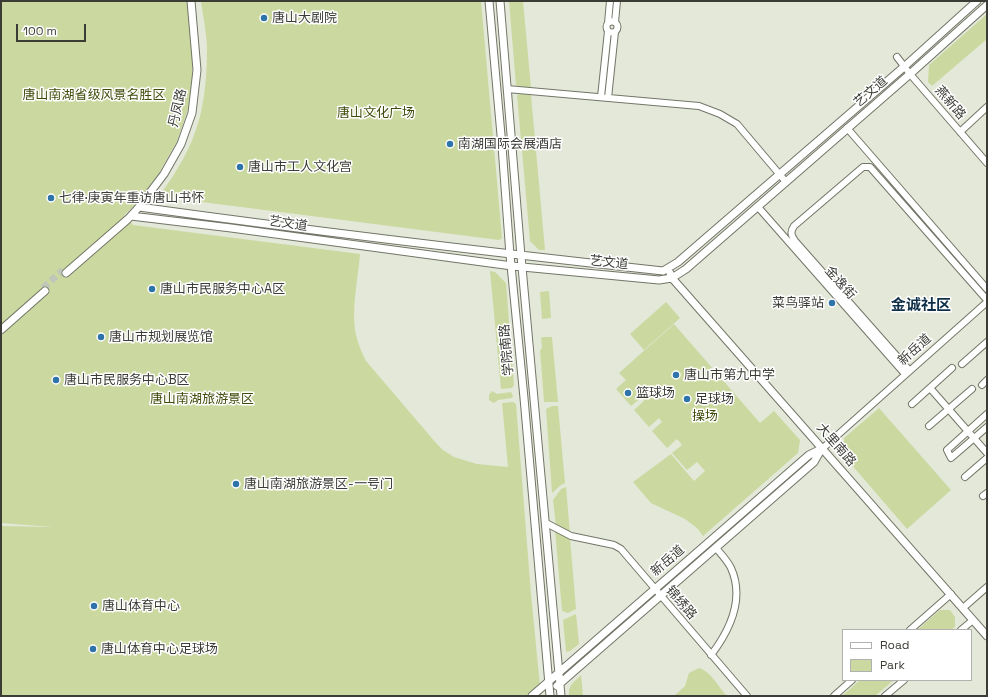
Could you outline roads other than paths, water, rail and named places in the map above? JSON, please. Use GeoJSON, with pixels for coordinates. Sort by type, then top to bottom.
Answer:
{"type":"FeatureCollection","features":[{"type":"Feature","properties":{"kind":"main road","name":"丹凤路"},"geometry":{"type":"LineString","coordinates":[[139,207],[64,272],[131,216],[139,207],[164,174],[181,144],[192,113],[197,70],[191,1]]}},
{"type":"Feature","properties":{"kind":"main road","name":"学院南路"},"geometry":{"type":"LineString","coordinates":[[488,1],[502,146],[510,255],[549,681],[549,695]]}},
{"type":"Feature","properties":{"kind":"main road","name":"学院南路"},"geometry":{"type":"LineString","coordinates":[[500,1],[521,256],[561,696]]}},
{"type":"Feature","properties":{"kind":"main road","name":"艺文道"},"geometry":{"type":"LineString","coordinates":[[139,207],[510,255],[663,271],[678,262],[905,66],[977,1]]}},
{"type":"Feature","properties":{"kind":"main road","name":"艺文道"},"geometry":{"type":"LineString","coordinates":[[131,216],[512,266],[659,280],[672,278],[686,269],[758,207],[987,5]]}},
{"type":"Feature","properties":{"kind":"main road"},"geometry":{"type":"LineString","coordinates":[[295,237],[296,228]]}},
{"type":"Feature","properties":{"kind":"main road","name":"大里南路"},"geometry":{"type":"LineString","coordinates":[[668,268],[672,278],[987,636]]}},
{"type":"Feature","properties":{"kind":"main road"},"geometry":{"type":"LineString","coordinates":[[1,325],[44,290],[1,330]]}},
{"type":"Feature","properties":{"kind":"main road","name":"新岳道"},"geometry":{"type":"LineString","coordinates":[[532,696],[809,455],[823,448]]}},
{"type":"Feature","properties":{"kind":"main road","name":"新岳道"},"geometry":{"type":"LineString","coordinates":[[549,695],[814,463],[823,448]]}},
{"type":"Feature","properties":{"kind":"street"},"geometry":{"type":"LineString","coordinates":[[610,1],[611,23]]}},
{"type":"Feature","properties":{"kind":"street"},"geometry":{"type":"LineString","coordinates":[[601,97],[608,31],[606,27],[611,23],[617,1]]}},
{"type":"Feature","properties":{"kind":"street"},"geometry":{"type":"LineString","coordinates":[[608,98],[615,32],[617,27],[611,23]]}},
{"type":"Feature","properties":{"kind":"street"},"geometry":{"type":"LineString","coordinates":[[608,31],[615,32]]}},
{"type":"Feature","properties":{"kind":"street","name":"燕新路"},"geometry":{"type":"LineString","coordinates":[[897,57],[987,163]]}},
{"type":"Feature","properties":{"kind":"street"},"geometry":{"type":"LineString","coordinates":[[507,89],[699,106],[720,114],[737,124],[780,173],[786,182]]}},
{"type":"Feature","properties":{"kind":"street"},"geometry":{"type":"LineString","coordinates":[[960,132],[987,107]]}},
{"type":"Feature","properties":{"kind":"street"},"geometry":{"type":"LineString","coordinates":[[847,128],[987,289]]}},
{"type":"Feature","properties":{"kind":"street"},"geometry":{"type":"LineString","coordinates":[[907,372],[791,236],[794,226],[863,167],[870,167],[987,301]]}},
{"type":"Feature","properties":{"kind":"street","name":"金逸街"},"geometry":{"type":"LineString","coordinates":[[758,207],[907,372]]}},
{"type":"Feature","properties":{"kind":"street","name":"新岳道"},"geometry":{"type":"LineString","coordinates":[[823,448],[987,301]]}},
{"type":"Feature","properties":{"kind":"street"},"geometry":{"type":"LineString","coordinates":[[962,364],[987,342]]}},
{"type":"Feature","properties":{"kind":"street"},"geometry":{"type":"LineString","coordinates":[[912,404],[952,368]]}},
{"type":"Feature","properties":{"kind":"street"},"geometry":{"type":"LineString","coordinates":[[982,385],[987,380]]}},
{"type":"Feature","properties":{"kind":"street"},"geometry":{"type":"LineString","coordinates":[[930,388],[987,453]]}},
{"type":"Feature","properties":{"kind":"street"},"geometry":{"type":"LineString","coordinates":[[930,426],[972,389]]}},
{"type":"Feature","properties":{"kind":"street"},"geometry":{"type":"LineString","coordinates":[[987,414],[947,450],[952,458],[987,427]]}},
{"type":"Feature","properties":{"kind":"street"},"geometry":{"type":"LineString","coordinates":[[965,477],[987,458]]}},
{"type":"Feature","properties":{"kind":"street","name":"锦绣路"},"geometry":{"type":"LineString","coordinates":[[546,523],[571,536],[614,545],[621,549],[747,696]]}},
{"type":"Feature","properties":{"kind":"street"},"geometry":{"type":"LineString","coordinates":[[712,655],[729,625],[735,608],[737,589],[730,566],[716,548]]}},
{"type":"Feature","properties":{"kind":"street"},"geometry":{"type":"LineString","coordinates":[[963,608],[987,587]]}},
{"type":"Feature","properties":{"kind":"street"},"geometry":{"type":"LineString","coordinates":[[911,629],[951,594]]}},
{"type":"Feature","properties":{"kind":"street"},"geometry":{"type":"LineString","coordinates":[[962,629],[973,620]]}},
{"type":"Feature","properties":{"kind":"street"},"geometry":{"type":"LineString","coordinates":[[834,696],[851,681]]}},
{"type":"Feature","properties":{"kind":"street"},"geometry":{"type":"LineString","coordinates":[[885,696],[903,681]]}},
{"type":"Feature","properties":{"kind":"tunnel"},"geometry":{"type":"LineString","coordinates":[[43,288],[63,270]]}},
{"type":"Feature","properties":{"kind":"place","name":"唐山大剧院"},"geometry":{"type":"Point","coordinates":[264,18]}},
{"type":"Feature","properties":{"kind":"place","name":"南湖国际会展酒店"},"geometry":{"type":"Point","coordinates":[450,144]}},
{"type":"Feature","properties":{"kind":"place","name":"唐山市工人文化宫"},"geometry":{"type":"Point","coordinates":[240,167]}},
{"type":"Feature","properties":{"kind":"place","name":"七律·庚寅年重访唐山书怀"},"geometry":{"type":"Point","coordinates":[51,198]}},
{"type":"Feature","properties":{"kind":"place","name":"唐山市民服务中心A区"},"geometry":{"type":"Point","coordinates":[152,289]}},
{"type":"Feature","properties":{"kind":"place","name":"菜鸟驿站"},"geometry":{"type":"Point","coordinates":[832,303]}},
{"type":"Feature","properties":{"kind":"place","name":"唐山市规划展览馆"},"geometry":{"type":"Point","coordinates":[101,337]}},
{"type":"Feature","properties":{"kind":"place","name":"唐山市第九中学"},"geometry":{"type":"Point","coordinates":[676,375]}},
{"type":"Feature","properties":{"kind":"place","name":"唐山市民服务中心B区"},"geometry":{"type":"Point","coordinates":[56,380]}},
{"type":"Feature","properties":{"kind":"place","name":"篮球场"},"geometry":{"type":"Point","coordinates":[628,393]}},
{"type":"Feature","properties":{"kind":"place","name":"足球场"},"geometry":{"type":"Point","coordinates":[687,399]}},
{"type":"Feature","properties":{"kind":"place","name":"唐山南湖旅游景区-一号门"},"geometry":{"type":"Point","coordinates":[236,484]}},
{"type":"Feature","properties":{"kind":"place","name":"唐山体育中心"},"geometry":{"type":"Point","coordinates":[94,606]}},
{"type":"Feature","properties":{"kind":"place","name":"唐山体育中心足球场"},"geometry":{"type":"Point","coordinates":[93,649]}},
{"type":"Feature","properties":{"kind":"district","name":"金诚社区"},"geometry":{"type":"Point","coordinates":[921,306]}},
{"type":"Feature","properties":{"kind":"park label","name":"唐山南湖省级风景名胜区"},"geometry":{"type":"Point","coordinates":[94,95]}},
{"type":"Feature","properties":{"kind":"park label","name":"唐山文化广场"},"geometry":{"type":"Point","coordinates":[376,113]}},
{"type":"Feature","properties":{"kind":"park label","name":"唐山南湖旅游景区"},"geometry":{"type":"Point","coordinates":[202,399]}},
{"type":"Feature","properties":{"kind":"park label","name":"操场"},"geometry":{"type":"Point","coordinates":[705,416]}}]}
